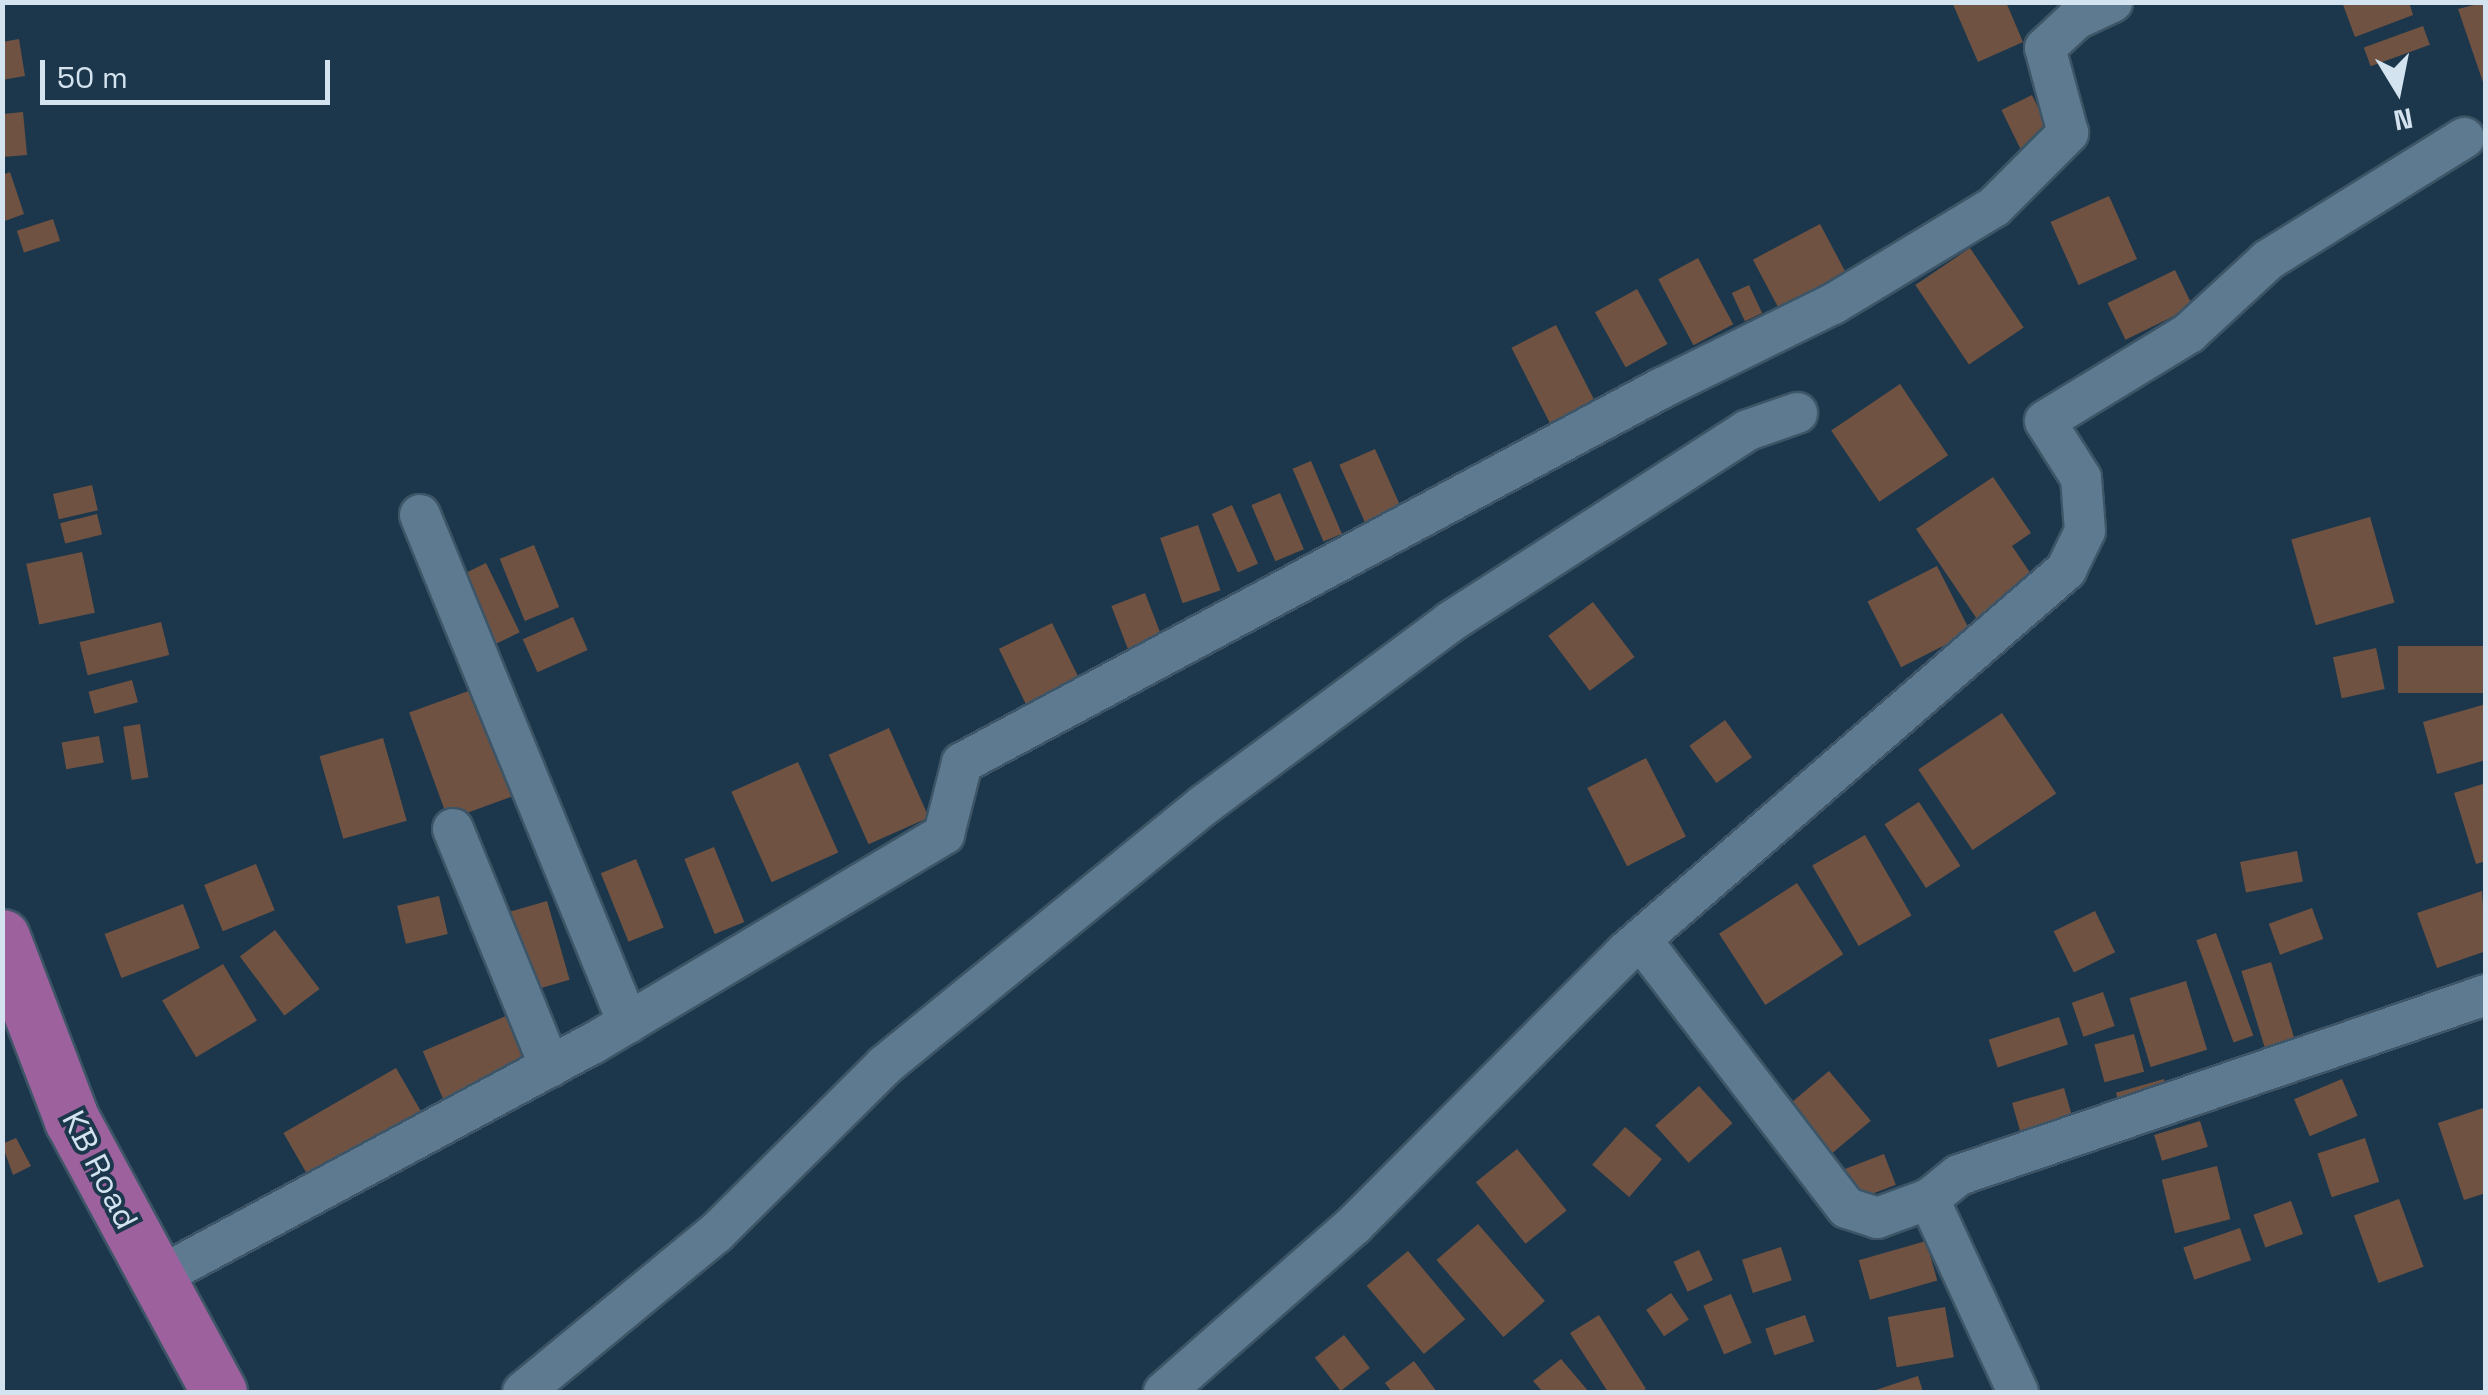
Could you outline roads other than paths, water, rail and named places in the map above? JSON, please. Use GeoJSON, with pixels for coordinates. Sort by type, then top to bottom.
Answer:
{"type":"FeatureCollection","features":[{"type":"Feature","properties":{"kind":"main road","name":"KB Road"},"geometry":{"type":"LineString","coordinates":[[2,937],[72,1120],[219,1392]]}},
{"type":"Feature","properties":{"kind":"street"},"geometry":{"type":"LineString","coordinates":[[156,1279],[628,1022],[944,834],[962,764],[1662,388],[1833,304],[1994,208],[2068,133],[2044,48],[2076,19],[2112,2]]}},
{"type":"Feature","properties":{"kind":"street"},"geometry":{"type":"LineString","coordinates":[[1164,1392],[1354,1226],[1641,940],[2066,570],[2084,531],[2081,478],[2045,421],[2189,333],[2268,260],[2464,138]]}},
{"type":"Feature","properties":{"kind":"street"},"geometry":{"type":"LineString","coordinates":[[523,1392],[716,1233],[885,1064],[1204,805],[1450,622],[1748,430],[1797,413]]}},
{"type":"Feature","properties":{"kind":"street"},"geometry":{"type":"LineString","coordinates":[[420,515],[628,1022]]}},
{"type":"Feature","properties":{"kind":"street"},"geometry":{"type":"LineString","coordinates":[[453,830],[550,1066]]}},
{"type":"Feature","properties":{"kind":"street"},"geometry":{"type":"LineString","coordinates":[[1641,940],[1848,1208],[1877,1218],[1929,1199],[1959,1175],[2486,995]]}},
{"type":"Feature","properties":{"kind":"street"},"geometry":{"type":"LineString","coordinates":[[1929,1199],[2018,1392]]}}]}
